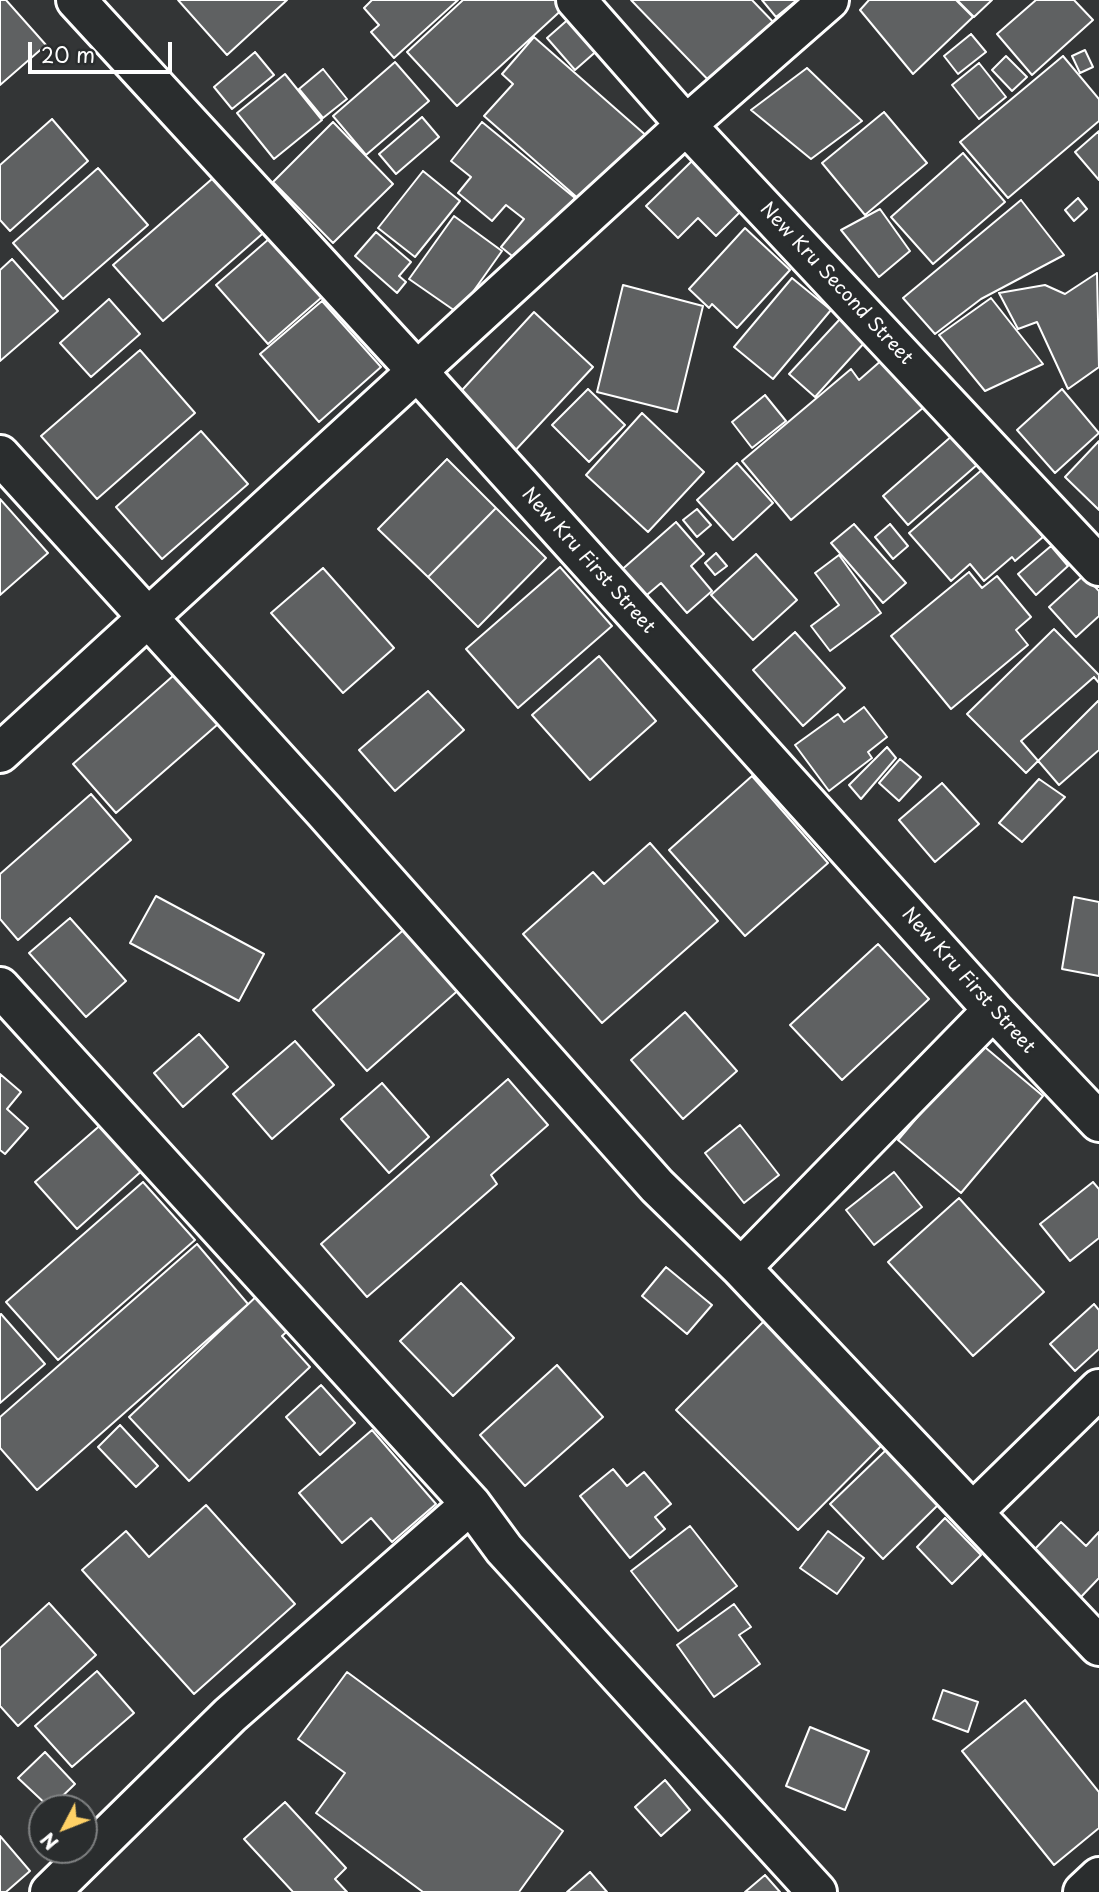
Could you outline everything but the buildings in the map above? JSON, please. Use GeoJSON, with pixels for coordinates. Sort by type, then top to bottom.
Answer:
{"type":"FeatureCollection","features":[{"type":"Feature","properties":{"kind":"street","name":"New Kru First Street"},"geometry":{"type":"LineString","coordinates":[[76,0],[417,372],[993,1010],[1099,1122]]}},
{"type":"Feature","properties":{"kind":"street","name":"New Kru Second Street"},"geometry":{"type":"LineString","coordinates":[[576,0],[686,125],[1099,566]]}},
{"type":"Feature","properties":{"kind":"street"},"geometry":{"type":"LineString","coordinates":[[0,753],[686,125],[829,0]]}},
{"type":"Feature","properties":{"kind":"street"},"geometry":{"type":"LineString","coordinates":[[0,455],[657,1186],[741,1268],[1099,1646]]}},
{"type":"Feature","properties":{"kind":"street"},"geometry":{"type":"LineString","coordinates":[[0,987],[471,1504],[504,1549],[817,1892]]}},
{"type":"Feature","properties":{"kind":"street"},"geometry":{"type":"LineString","coordinates":[[741,1268],[993,1010]]}},
{"type":"Feature","properties":{"kind":"street"},"geometry":{"type":"LineString","coordinates":[[974,1511],[1099,1389]]}},
{"type":"Feature","properties":{"kind":"street"},"geometry":{"type":"LineString","coordinates":[[50,1892],[230,1715],[471,1504]]}},
{"type":"Feature","properties":{"kind":"street"},"geometry":{"type":"LineString","coordinates":[[1083,1892],[1099,1877]]}}]}
